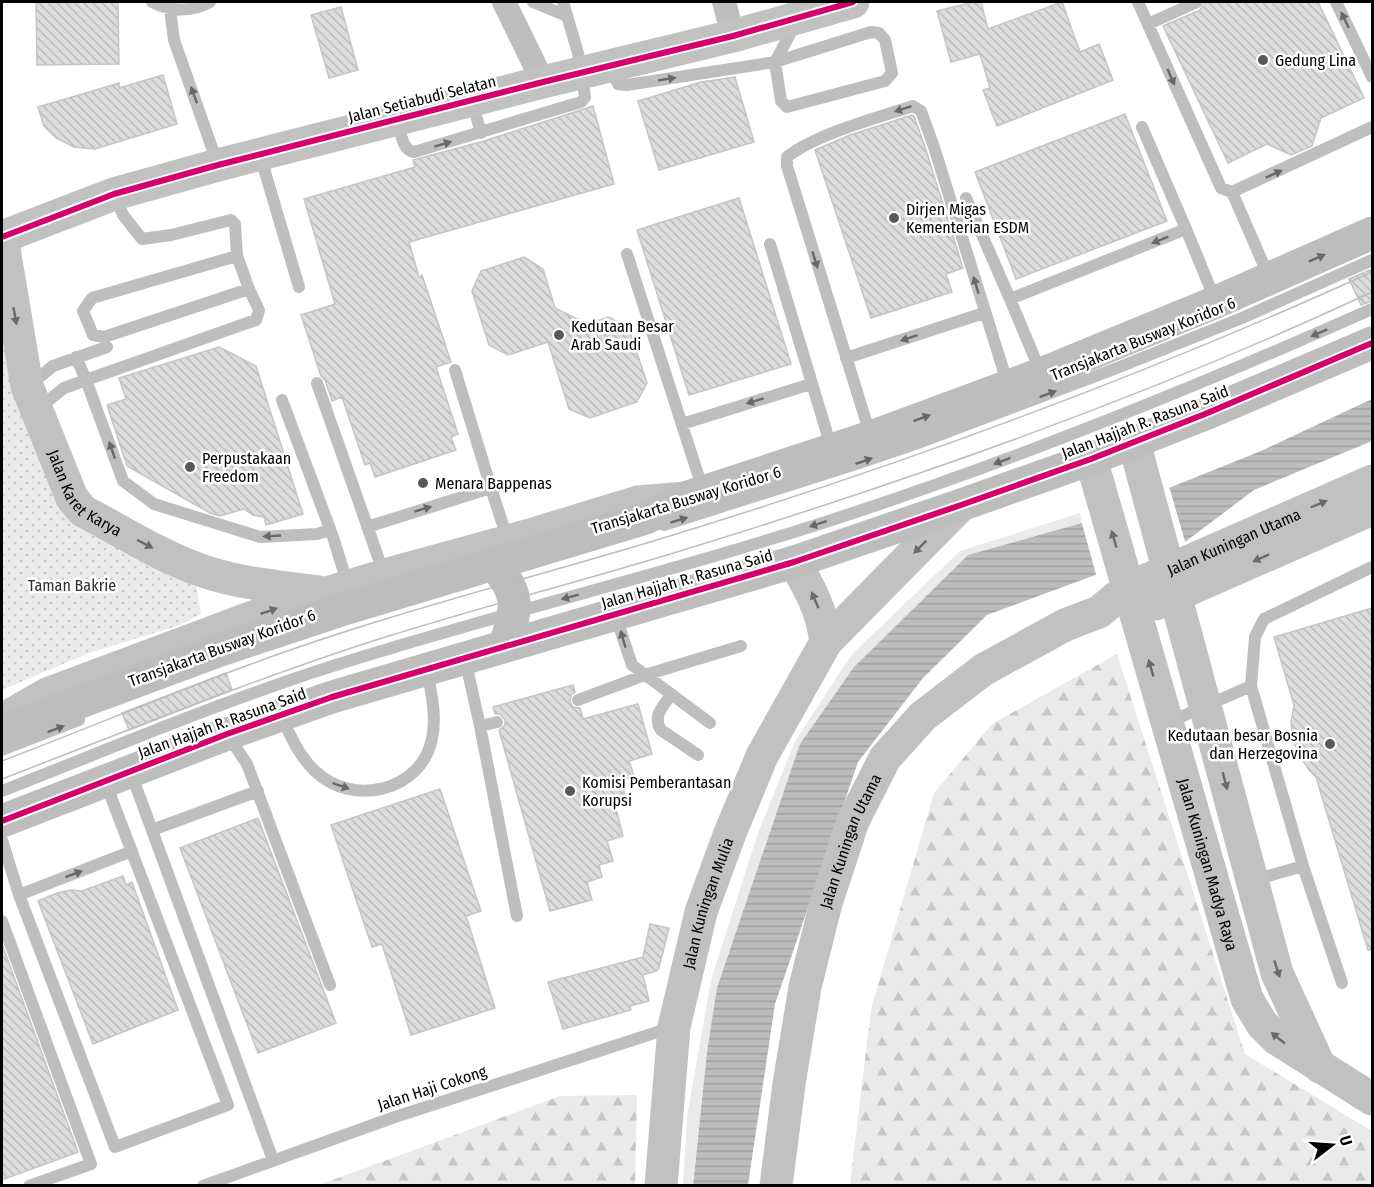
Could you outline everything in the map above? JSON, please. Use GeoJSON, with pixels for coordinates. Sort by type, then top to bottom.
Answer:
{"type":"FeatureCollection","features":[{"type":"Feature","properties":{"kind":"main road"},"geometry":{"type":"LineString","coordinates":[[2,731],[223,649],[341,610],[505,564],[646,518],[696,495],[871,437],[1041,374],[1270,280],[1372,233]]}},
{"type":"Feature","properties":{"kind":"main road","name":"Jalan Hajjah R. Rasuna Said"},"geometry":{"type":"LineString","coordinates":[[2,821],[280,715],[505,645],[794,562],[961,506],[1206,414],[1372,343]]}},
{"type":"Feature","properties":{"kind":"main road"},"geometry":{"type":"LineString","coordinates":[[505,564],[515,598],[526,609],[561,629]]}},
{"type":"Feature","properties":{"kind":"main road"},"geometry":{"type":"LineString","coordinates":[[505,645],[526,609]]}},
{"type":"Feature","properties":{"kind":"street"},"geometry":{"type":"LineString","coordinates":[[504,2],[543,82]]}},
{"type":"Feature","properties":{"kind":"street"},"geometry":{"type":"LineString","coordinates":[[724,2],[732,36]]}},
{"type":"Feature","properties":{"kind":"street","name":"Jalan Setiabudi Selatan"},"geometry":{"type":"LineString","coordinates":[[2,237],[114,194],[260,153],[732,36],[853,2]]}},
{"type":"Feature","properties":{"kind":"street","name":"Jalan Karet Karya"},"geometry":{"type":"LineString","coordinates":[[2,237],[22,396],[72,498],[83,511],[178,561],[208,573],[239,580],[339,590]]}},
{"type":"Feature","properties":{"kind":"street"},"geometry":{"type":"LineString","coordinates":[[1134,442],[1277,973],[1320,1067]]}},
{"type":"Feature","properties":{"kind":"street","name":"Jalan Kuningan Madya Raya"},"geometry":{"type":"LineString","coordinates":[[1091,459],[1247,999],[1262,1024],[1277,1039],[1372,1099]]}},
{"type":"Feature","properties":{"kind":"street","name":"Jalan Kuningan Utama"},"geometry":{"type":"LineString","coordinates":[[776,1185],[805,987],[826,903],[853,821],[885,758],[923,716],[983,670],[1065,626],[1099,612],[1129,591],[1372,482]]}},
{"type":"Feature","properties":{"kind":"street","name":"Jalan Kuningan Mulia"},"geometry":{"type":"LineString","coordinates":[[661,1185],[674,1027],[701,912],[730,832],[762,756],[826,642],[961,506]]}},
{"type":"Feature","properties":{"kind":"street","name":"Jalan Kuningan Utama"},"geometry":{"type":"LineString","coordinates":[[1170,574],[1372,509]]}},
{"type":"Feature","properties":{"kind":"street"},"geometry":{"type":"LineString","coordinates":[[794,562],[814,597],[824,622],[826,642]]}},
{"type":"Feature","properties":{"kind":"street"},"geometry":{"type":"LineString","coordinates":[[2,720],[47,694],[272,610],[385,575],[505,564]]}},
{"type":"Feature","properties":{"kind":"lane"},"geometry":{"type":"LineString","coordinates":[[152,2],[170,9],[194,9],[210,2]]}},
{"type":"Feature","properties":{"kind":"lane"},"geometry":{"type":"LineString","coordinates":[[534,2],[567,16]]}},
{"type":"Feature","properties":{"kind":"lane"},"geometry":{"type":"LineString","coordinates":[[563,2],[567,16],[596,69],[618,84],[627,85],[775,62],[871,32],[879,33],[885,40],[892,73],[885,81],[787,107],[781,101],[775,62],[799,17]]}},
{"type":"Feature","properties":{"kind":"lane"},"geometry":{"type":"LineString","coordinates":[[1138,2],[1221,188],[1232,192],[1372,127]]}},
{"type":"Feature","properties":{"kind":"lane"},"geometry":{"type":"LineString","coordinates":[[1148,24],[1197,2]]}},
{"type":"Feature","properties":{"kind":"lane"},"geometry":{"type":"LineString","coordinates":[[1336,2],[1372,76]]}},
{"type":"Feature","properties":{"kind":"lane"},"geometry":{"type":"LineString","coordinates":[[170,9],[174,40],[218,165]]}},
{"type":"Feature","properties":{"kind":"lane"},"geometry":{"type":"LineString","coordinates":[[397,119],[406,148],[414,153],[581,102],[596,69]]}},
{"type":"Feature","properties":{"kind":"lane"},"geometry":{"type":"LineString","coordinates":[[472,100],[481,133]]}},
{"type":"Feature","properties":{"kind":"lane"},"geometry":{"type":"LineString","coordinates":[[871,437],[787,166],[787,157],[794,151],[838,132],[913,106],[921,111],[1008,386]]}},
{"type":"Feature","properties":{"kind":"lane"},"geometry":{"type":"LineString","coordinates":[[1142,127],[1216,302]]}},
{"type":"Feature","properties":{"kind":"lane"},"geometry":{"type":"LineString","coordinates":[[260,153],[299,287]]}},
{"type":"Feature","properties":{"kind":"lane"},"geometry":{"type":"LineString","coordinates":[[1232,192],[1270,280]]}},
{"type":"Feature","properties":{"kind":"lane"},"geometry":{"type":"LineString","coordinates":[[22,396],[64,388],[256,320],[259,310],[237,256],[235,224],[231,220],[171,235],[142,239],[123,214],[114,194]]}},
{"type":"Feature","properties":{"kind":"lane"},"geometry":{"type":"LineString","coordinates":[[966,198],[1041,374]]}},
{"type":"Feature","properties":{"kind":"lane"},"geometry":{"type":"LineString","coordinates":[[1010,300],[1186,229]]}},
{"type":"Feature","properties":{"kind":"lane"},"geometry":{"type":"LineString","coordinates":[[770,244],[832,451]]}},
{"type":"Feature","properties":{"kind":"lane"},"geometry":{"type":"LineString","coordinates":[[627,254],[682,424],[696,495]]}},
{"type":"Feature","properties":{"kind":"lane"},"geometry":{"type":"LineString","coordinates":[[116,370],[106,342],[93,335],[83,311],[92,298],[237,256]]}},
{"type":"Feature","properties":{"kind":"lane","name":"Transjakarta Busway Koridor 6"},"geometry":{"type":"LineString","coordinates":[[576,552],[921,442],[1242,318],[1372,260]]}},
{"type":"Feature","properties":{"kind":"lane"},"geometry":{"type":"LineString","coordinates":[[22,396],[53,366],[106,342],[249,289]]}},
{"type":"Feature","properties":{"kind":"lane"},"geometry":{"type":"LineString","coordinates":[[2,790],[255,692],[365,655],[751,546],[857,512],[981,468],[1151,403],[1372,309]]}},
{"type":"Feature","properties":{"kind":"lane"},"geometry":{"type":"LineString","coordinates":[[846,358],[984,313]]}},
{"type":"Feature","properties":{"kind":"lane"},"geometry":{"type":"LineString","coordinates":[[76,357],[123,481],[154,504],[260,537],[318,534],[330,530]]}},
{"type":"Feature","properties":{"kind":"lane"},"geometry":{"type":"LineString","coordinates":[[455,370],[491,488],[505,564]]}},
{"type":"Feature","properties":{"kind":"lane"},"geometry":{"type":"LineString","coordinates":[[317,383],[385,575]]}},
{"type":"Feature","properties":{"kind":"lane"},"geometry":{"type":"LineString","coordinates":[[682,424],[811,384]]}},
{"type":"Feature","properties":{"kind":"lane"},"geometry":{"type":"LineString","coordinates":[[282,400],[330,530],[339,590]]}},
{"type":"Feature","properties":{"kind":"lane"},"geometry":{"type":"LineString","coordinates":[[367,526],[491,488]]}},
{"type":"Feature","properties":{"kind":"lane"},"geometry":{"type":"LineString","coordinates":[[1342,983],[1303,866],[1251,686],[1255,637],[1264,619],[1372,567]]}},
{"type":"Feature","properties":{"kind":"lane","name":"Transjakarta Busway Koridor 6"},"geometry":{"type":"LineString","coordinates":[[240,657],[339,623],[427,597]]}},
{"type":"Feature","properties":{"kind":"lane"},"geometry":{"type":"LineString","coordinates":[[615,613],[632,665],[710,723]]}},
{"type":"Feature","properties":{"kind":"lane"},"geometry":{"type":"LineString","coordinates":[[578,700],[645,675],[741,646]]}},
{"type":"Feature","properties":{"kind":"lane"},"geometry":{"type":"LineString","coordinates":[[465,658],[517,916]]}},
{"type":"Feature","properties":{"kind":"lane"},"geometry":{"type":"LineString","coordinates":[[280,715],[298,749],[315,771],[334,785],[358,792],[383,790],[405,780],[422,762],[432,740],[434,715],[427,669]]}},
{"type":"Feature","properties":{"kind":"lane"},"geometry":{"type":"LineString","coordinates":[[1167,723],[1251,686]]}},
{"type":"Feature","properties":{"kind":"lane"},"geometry":{"type":"LineString","coordinates":[[671,694],[657,715],[657,724],[661,730],[698,755]]}},
{"type":"Feature","properties":{"kind":"lane"},"geometry":{"type":"LineString","coordinates":[[2,750],[87,717]]}},
{"type":"Feature","properties":{"kind":"lane"},"geometry":{"type":"LineString","coordinates":[[480,726],[497,722]]}},
{"type":"Feature","properties":{"kind":"lane"},"geometry":{"type":"LineString","coordinates":[[227,734],[247,764],[330,985]]}},
{"type":"Feature","properties":{"kind":"lane"},"geometry":{"type":"LineString","coordinates":[[118,776],[152,830],[273,1160]]}},
{"type":"Feature","properties":{"kind":"lane"},"geometry":{"type":"LineString","coordinates":[[2,840],[19,895],[115,1148],[228,1105],[132,851],[118,776]]}},
{"type":"Feature","properties":{"kind":"lane"},"geometry":{"type":"LineString","coordinates":[[152,830],[258,791]]}},
{"type":"Feature","properties":{"kind":"lane"},"geometry":{"type":"LineString","coordinates":[[19,895],[132,851]]}},
{"type":"Feature","properties":{"kind":"lane"},"geometry":{"type":"LineString","coordinates":[[1252,880],[1303,866]]}},
{"type":"Feature","properties":{"kind":"lane"},"geometry":{"type":"LineString","coordinates":[[2,921],[91,1164],[29,1185]]}},
{"type":"Feature","properties":{"kind":"lane","name":"Jalan Haji Cokong"},"geometry":{"type":"LineString","coordinates":[[203,1185],[392,1118],[674,1027]]}},
{"type":"Feature","properties":{"kind":"green space","name":"Taman Bakrie"},"geometry":{"type":"Polygon","coordinates":[[[2,331],[68,498],[196,583],[201,614],[180,625],[86,654],[2,690],[2,331]]]}},
{"type":"Feature","properties":{"kind":"green space"},"geometry":{"type":"Polygon","coordinates":[[[1080,513],[1082,523],[968,555],[854,667],[707,1052],[693,1185],[683,1186],[687,1117],[711,980],[758,833],[795,741],[852,654],[960,551],[1080,513]]]}},
{"type":"Feature","properties":{"kind":"green space"},"geometry":{"type":"Polygon","coordinates":[[[1117,654],[1245,1054],[1372,1131],[1372,1185],[850,1185],[871,1009],[934,793],[992,724],[1117,654]]]}},
{"type":"Feature","properties":{"kind":"green space"},"geometry":{"type":"Polygon","coordinates":[[[637,1095],[635,1185],[319,1185],[560,1096],[637,1095]]]}},
{"type":"Feature","properties":{"kind":"shaded area"},"geometry":{"type":"Polygon","coordinates":[[[1372,399],[1372,441],[1254,490],[1185,542],[987,615],[923,678],[858,762],[775,1004],[748,1185],[693,1186],[707,1052],[717,988],[800,744],[854,667],[968,555],[1082,523],[1261,451],[1372,399]]]}},
{"type":"Feature","properties":{"kind":"pier"},"geometry":{"type":"Polygon","coordinates":[[[1169,486],[1186,545],[1097,578],[1081,520],[1169,486]]]}},
{"type":"Feature","properties":{"kind":"building"},"geometry":{"type":"Polygon","coordinates":[[[36,2],[118,2],[119,64],[37,65],[36,2]]]}},
{"type":"Feature","properties":{"kind":"building"},"geometry":{"type":"Polygon","coordinates":[[[981,2],[988,29],[1062,2],[1080,52],[1099,44],[1113,80],[997,126],[983,90],[990,88],[980,54],[951,62],[937,11],[981,2]]]}},
{"type":"Feature","properties":{"kind":"building","name":"Gedung Lina"},"geometry":{"type":"Polygon","coordinates":[[[1206,2],[1318,2],[1364,98],[1321,118],[1312,146],[1291,155],[1267,144],[1228,163],[1163,26],[1200,10],[1206,2]]]}},
{"type":"Feature","properties":{"kind":"building"},"geometry":{"type":"Polygon","coordinates":[[[341,7],[358,70],[329,78],[311,15],[341,7]]]}},
{"type":"Feature","properties":{"kind":"building"},"geometry":{"type":"Polygon","coordinates":[[[163,75],[177,124],[95,149],[74,147],[56,138],[44,126],[38,107],[119,83],[119,88],[163,75]]]}},
{"type":"Feature","properties":{"kind":"building"},"geometry":{"type":"Polygon","coordinates":[[[735,77],[754,142],[659,170],[638,101],[701,82],[735,77]]]}},
{"type":"Feature","properties":{"kind":"building"},"geometry":{"type":"Polygon","coordinates":[[[593,106],[614,184],[409,242],[419,277],[422,275],[451,362],[436,367],[458,434],[451,437],[456,450],[375,477],[370,463],[365,465],[342,397],[332,401],[325,380],[321,376],[301,315],[335,304],[304,199],[415,167],[413,160],[484,141],[593,106]]]}},
{"type":"Feature","properties":{"kind":"building"},"geometry":{"type":"Polygon","coordinates":[[[1125,114],[1167,221],[1016,279],[975,172],[1125,114]]]}},
{"type":"Feature","properties":{"kind":"building","name":"Dirjen Migas Kementerian ESDM"},"geometry":{"type":"Polygon","coordinates":[[[912,115],[926,150],[963,268],[946,274],[952,292],[871,318],[815,150],[850,135],[912,115]]]}},
{"type":"Feature","properties":{"kind":"building"},"geometry":{"type":"Polygon","coordinates":[[[739,198],[791,364],[689,395],[637,230],[739,198]]]}},
{"type":"Feature","properties":{"kind":"building","name":"Kedutaan Besar Arab Saudi"},"geometry":{"type":"Polygon","coordinates":[[[524,257],[543,269],[555,308],[587,324],[609,317],[629,329],[647,383],[637,402],[590,418],[569,409],[548,342],[508,355],[489,345],[472,291],[481,271],[524,257]]]}},
{"type":"Feature","properties":{"kind":"building"},"geometry":{"type":"Polygon","coordinates":[[[1372,269],[1372,301],[1361,305],[1349,279],[1372,269]]]}},
{"type":"Feature","properties":{"kind":"building"},"geometry":{"type":"Polygon","coordinates":[[[219,347],[256,366],[303,514],[266,525],[264,517],[253,515],[244,509],[220,516],[210,513],[127,466],[107,405],[126,399],[119,378],[219,347]]]}},
{"type":"Feature","properties":{"kind":"building"},"geometry":{"type":"Polygon","coordinates":[[[1372,608],[1372,950],[1368,950],[1316,777],[1299,755],[1293,739],[1291,722],[1294,705],[1274,637],[1372,608]]]}},
{"type":"Feature","properties":{"kind":"building"},"geometry":{"type":"Polygon","coordinates":[[[226,673],[232,690],[129,730],[122,713],[226,673]]]}},
{"type":"Feature","properties":{"kind":"building","name":"Komisi Pemberantasan Korupsi"},"geometry":{"type":"Polygon","coordinates":[[[573,685],[575,692],[571,695],[570,702],[573,707],[580,708],[583,719],[638,704],[652,754],[629,761],[634,776],[621,780],[627,802],[615,805],[623,836],[607,841],[613,861],[599,865],[602,877],[587,882],[592,900],[550,911],[499,730],[505,725],[505,720],[500,714],[495,714],[493,707],[573,685]]]}},
{"type":"Feature","properties":{"kind":"building"},"geometry":{"type":"Polygon","coordinates":[[[440,789],[481,911],[466,916],[495,1008],[411,1035],[382,944],[372,947],[331,825],[440,789]]]}},
{"type":"Feature","properties":{"kind":"building"},"geometry":{"type":"Polygon","coordinates":[[[258,818],[336,1023],[258,1053],[180,848],[258,818]]]}},
{"type":"Feature","properties":{"kind":"building"},"geometry":{"type":"Polygon","coordinates":[[[123,876],[126,885],[132,882],[178,1010],[93,1044],[38,901],[57,893],[71,890],[82,891],[123,876]]]}},
{"type":"Feature","properties":{"kind":"building"},"geometry":{"type":"Polygon","coordinates":[[[650,924],[669,928],[659,968],[643,975],[649,1001],[630,1006],[631,1010],[563,1029],[548,982],[643,957],[650,924]]]}},
{"type":"Feature","properties":{"kind":"building"},"geometry":{"type":"Polygon","coordinates":[[[2,944],[78,1152],[2,1180],[2,944]]]}},
{"type":"Feature","properties":{"kind":"tram line"},"geometry":{"type":"LineString","coordinates":[[2,761],[304,645],[751,511],[931,450],[1197,348],[1372,272]]}},
{"type":"Feature","properties":{"kind":"tram line"},"geometry":{"type":"LineString","coordinates":[[2,779],[189,706],[331,655],[451,617],[667,555],[935,468],[1200,368],[1372,292]]}},
{"type":"Feature","properties":{"kind":"cycle path"},"geometry":{"type":"LineString","coordinates":[[2,237],[114,194],[218,165],[733,36],[853,2]]}},
{"type":"Feature","properties":{"kind":"cycle path"},"geometry":{"type":"LineString","coordinates":[[2,821],[227,734],[332,697],[794,562],[961,505],[1091,459],[1205,414],[1372,343]]}},
{"type":"Feature","properties":{"kind":"place","name":"Gedung Lina"},"geometry":{"type":"Point","coordinates":[1263,60]}},
{"type":"Feature","properties":{"kind":"place","name":"Dirjen Migas Kementerian ESDM"},"geometry":{"type":"Point","coordinates":[894,218]}},
{"type":"Feature","properties":{"kind":"place","name":"Kedutaan Besar Arab Saudi"},"geometry":{"type":"Point","coordinates":[559,335]}},
{"type":"Feature","properties":{"kind":"place","name":"Perpustakaan Freedom"},"geometry":{"type":"Point","coordinates":[190,467]}},
{"type":"Feature","properties":{"kind":"place","name":"Menara Bappenas"},"geometry":{"type":"Point","coordinates":[423,483]}},
{"type":"Feature","properties":{"kind":"place","name":"Kedutaan besar Bosnia dan Herzegovina"},"geometry":{"type":"Point","coordinates":[1330,744]}},
{"type":"Feature","properties":{"kind":"place","name":"Komisi Pemberantasan Korupsi"},"geometry":{"type":"Point","coordinates":[570,791]}}]}
